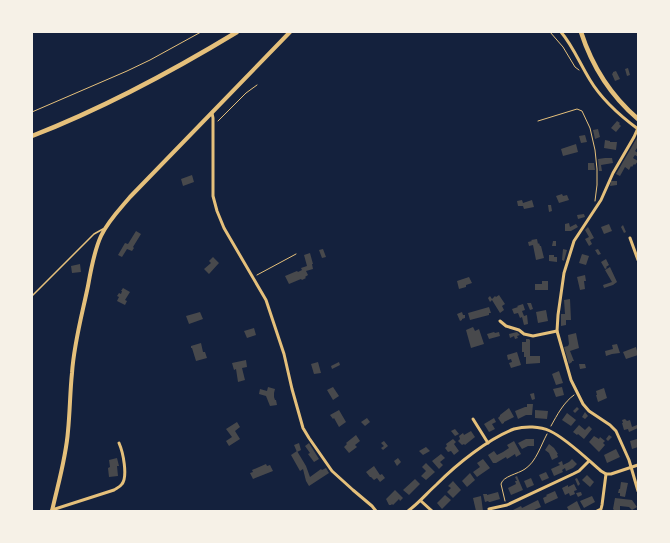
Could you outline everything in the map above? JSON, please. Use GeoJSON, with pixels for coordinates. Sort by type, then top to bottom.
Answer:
{"type":"FeatureCollection","features":[{"type":"Feature","properties":{"kind":"main road"},"geometry":{"type":"LineString","coordinates":[[32,136],[99,107],[151,81],[184,64],[237,32]]}},
{"type":"Feature","properties":{"kind":"main road"},"geometry":{"type":"LineString","coordinates":[[52,510],[63,467],[69,430],[75,346],[98,243],[110,221],[130,197],[290,32]]}},
{"type":"Feature","properties":{"kind":"main road"},"geometry":{"type":"LineString","coordinates":[[581,32],[591,58],[602,78],[622,104],[638,119]]}},
{"type":"Feature","properties":{"kind":"street"},"geometry":{"type":"LineString","coordinates":[[561,32],[597,91],[617,113],[638,129],[613,173],[601,200],[574,241],[564,273],[557,330],[571,380],[583,404],[589,411],[616,431],[631,467],[638,491]]}},
{"type":"Feature","properties":{"kind":"street"},"geometry":{"type":"LineString","coordinates":[[212,114],[213,188],[215,203],[224,228],[266,300],[276,326],[303,428],[332,471],[376,511]]}},
{"type":"Feature","properties":{"kind":"street"},"geometry":{"type":"LineString","coordinates":[[630,238],[638,260]]}},
{"type":"Feature","properties":{"kind":"street"},"geometry":{"type":"LineString","coordinates":[[500,321],[506,326],[519,330],[524,334],[533,336],[557,330]]}},
{"type":"Feature","properties":{"kind":"street"},"geometry":{"type":"LineString","coordinates":[[473,419],[488,443]]}},
{"type":"Feature","properties":{"kind":"street"},"geometry":{"type":"LineString","coordinates":[[408,511],[421,501],[436,485],[465,459],[488,443],[515,429],[527,427],[549,430],[561,437],[606,474],[611,474],[638,464]]}},
{"type":"Feature","properties":{"kind":"street"},"geometry":{"type":"LineString","coordinates":[[52,510],[114,490],[122,485],[124,472],[122,450],[119,443]]}},
{"type":"Feature","properties":{"kind":"street"},"geometry":{"type":"LineString","coordinates":[[490,511],[489,509],[506,505],[579,471],[589,460]]}},
{"type":"Feature","properties":{"kind":"street"},"geometry":{"type":"LineString","coordinates":[[597,511],[602,505],[606,474]]}},
{"type":"Feature","properties":{"kind":"street"},"geometry":{"type":"LineString","coordinates":[[421,501],[432,511]]}},
{"type":"Feature","properties":{"kind":"street"},"geometry":{"type":"LineString","coordinates":[[502,506],[503,511]]}},
{"type":"Feature","properties":{"kind":"lane"},"geometry":{"type":"LineString","coordinates":[[32,296],[94,234],[105,229]]}},
{"type":"Feature","properties":{"kind":"path"},"geometry":{"type":"LineString","coordinates":[[32,112],[127,71],[201,32]]}},
{"type":"Feature","properties":{"kind":"path"},"geometry":{"type":"LineString","coordinates":[[550,32],[563,47],[575,67],[580,71],[585,72]]}},
{"type":"Feature","properties":{"kind":"path"},"geometry":{"type":"LineString","coordinates":[[213,126],[235,103],[257,85]]}},
{"type":"Feature","properties":{"kind":"path"},"geometry":{"type":"LineString","coordinates":[[538,121],[577,109],[582,111],[590,128],[595,150],[597,185],[594,210]]}},
{"type":"Feature","properties":{"kind":"path"},"geometry":{"type":"LineString","coordinates":[[252,277],[296,254]]}},
{"type":"Feature","properties":{"kind":"path"},"geometry":{"type":"LineString","coordinates":[[506,505],[501,482],[504,479],[527,468],[531,464],[554,420],[570,398],[577,392]]}},
{"type":"Feature","properties":{"kind":"building"},"geometry":{"type":"Polygon","coordinates":[[[628,68],[630,75],[627,76],[625,69],[628,68]]]}},
{"type":"Feature","properties":{"kind":"building"},"geometry":{"type":"Polygon","coordinates":[[[616,71],[620,79],[615,81],[612,74],[616,71]]]}},
{"type":"Feature","properties":{"kind":"building"},"geometry":{"type":"Polygon","coordinates":[[[617,121],[621,126],[616,132],[611,128],[617,121]]]}},
{"type":"Feature","properties":{"kind":"building"},"geometry":{"type":"Polygon","coordinates":[[[598,129],[600,137],[595,139],[593,130],[598,129]]]}},
{"type":"Feature","properties":{"kind":"building"},"geometry":{"type":"Polygon","coordinates":[[[585,135],[587,142],[581,143],[579,136],[585,135]]]}},
{"type":"Feature","properties":{"kind":"building"},"geometry":{"type":"Polygon","coordinates":[[[638,136],[638,149],[637,148],[635,151],[638,153],[638,157],[635,155],[633,158],[638,161],[635,165],[634,164],[632,167],[631,166],[629,170],[625,167],[620,176],[616,174],[638,136]]]}},
{"type":"Feature","properties":{"kind":"building"},"geometry":{"type":"Polygon","coordinates":[[[605,140],[617,142],[616,150],[604,148],[605,140]]]}},
{"type":"Feature","properties":{"kind":"building"},"geometry":{"type":"Polygon","coordinates":[[[576,144],[578,152],[563,156],[561,149],[576,144]]]}},
{"type":"Feature","properties":{"kind":"building"},"geometry":{"type":"Polygon","coordinates":[[[612,158],[613,163],[601,165],[602,171],[599,171],[598,159],[612,158]]]}},
{"type":"Feature","properties":{"kind":"building"},"geometry":{"type":"Polygon","coordinates":[[[588,163],[594,163],[595,170],[588,170],[588,163]]]}},
{"type":"Feature","properties":{"kind":"building"},"geometry":{"type":"Polygon","coordinates":[[[192,175],[194,182],[183,186],[181,179],[192,175]]]}},
{"type":"Feature","properties":{"kind":"building"},"geometry":{"type":"Polygon","coordinates":[[[611,181],[617,181],[617,185],[610,186],[611,181]]]}},
{"type":"Feature","properties":{"kind":"building"},"geometry":{"type":"Polygon","coordinates":[[[562,194],[563,196],[567,195],[569,200],[559,203],[556,196],[562,194]]]}},
{"type":"Feature","properties":{"kind":"building"},"geometry":{"type":"Polygon","coordinates":[[[522,200],[523,203],[532,200],[534,207],[524,209],[523,206],[518,206],[517,201],[522,200]]]}},
{"type":"Feature","properties":{"kind":"building"},"geometry":{"type":"Polygon","coordinates":[[[548,205],[551,205],[552,211],[549,212],[548,205]]]}},
{"type":"Feature","properties":{"kind":"building"},"geometry":{"type":"Polygon","coordinates":[[[584,214],[585,217],[578,219],[577,215],[584,214]]]}},
{"type":"Feature","properties":{"kind":"building"},"geometry":{"type":"Polygon","coordinates":[[[569,223],[570,227],[576,224],[578,227],[571,231],[565,231],[565,224],[569,223]]]}},
{"type":"Feature","properties":{"kind":"building"},"geometry":{"type":"Polygon","coordinates":[[[609,224],[612,231],[604,234],[601,227],[609,224]]]}},
{"type":"Feature","properties":{"kind":"building"},"geometry":{"type":"Polygon","coordinates":[[[623,225],[626,232],[624,233],[621,227],[623,225]]]}},
{"type":"Feature","properties":{"kind":"building"},"geometry":{"type":"Polygon","coordinates":[[[588,227],[594,238],[590,240],[592,244],[589,246],[585,239],[589,237],[585,230],[588,227]]]}},
{"type":"Feature","properties":{"kind":"building"},"geometry":{"type":"Polygon","coordinates":[[[136,231],[141,234],[132,251],[127,249],[122,257],[118,255],[125,243],[128,244],[136,231]]]}},
{"type":"Feature","properties":{"kind":"building"},"geometry":{"type":"Polygon","coordinates":[[[537,239],[538,244],[539,243],[541,246],[544,258],[536,260],[533,245],[529,246],[528,242],[537,239]]]}},
{"type":"Feature","properties":{"kind":"building"},"geometry":{"type":"Polygon","coordinates":[[[553,241],[556,241],[556,246],[552,246],[553,241]]]}},
{"type":"Feature","properties":{"kind":"building"},"geometry":{"type":"Polygon","coordinates":[[[323,249],[326,257],[322,258],[319,250],[323,249]]]}},
{"type":"Feature","properties":{"kind":"building"},"geometry":{"type":"Polygon","coordinates":[[[563,249],[567,250],[564,261],[562,260],[563,249]]]}},
{"type":"Feature","properties":{"kind":"building"},"geometry":{"type":"Polygon","coordinates":[[[598,249],[601,254],[598,255],[595,250],[598,249]]]}},
{"type":"Feature","properties":{"kind":"building"},"geometry":{"type":"Polygon","coordinates":[[[310,253],[313,269],[306,271],[308,275],[305,277],[306,278],[289,284],[285,276],[297,271],[298,272],[302,270],[301,268],[307,266],[304,255],[310,253]]]}},
{"type":"Feature","properties":{"kind":"building"},"geometry":{"type":"Polygon","coordinates":[[[582,254],[589,256],[586,265],[579,263],[582,254]]]}},
{"type":"Feature","properties":{"kind":"building"},"geometry":{"type":"Polygon","coordinates":[[[549,255],[554,255],[554,257],[557,257],[557,262],[549,261],[549,255]]]}},
{"type":"Feature","properties":{"kind":"building"},"geometry":{"type":"Polygon","coordinates":[[[213,257],[219,263],[209,274],[204,269],[211,263],[209,261],[213,257]]]}},
{"type":"Feature","properties":{"kind":"building"},"geometry":{"type":"Polygon","coordinates":[[[606,259],[609,265],[605,269],[601,262],[606,259]]]}},
{"type":"Feature","properties":{"kind":"building"},"geometry":{"type":"Polygon","coordinates":[[[80,264],[81,272],[72,273],[71,266],[80,264]]]}},
{"type":"Feature","properties":{"kind":"building"},"geometry":{"type":"Polygon","coordinates":[[[610,267],[617,282],[604,288],[603,285],[612,282],[605,270],[610,267]]]}},
{"type":"Feature","properties":{"kind":"building"},"geometry":{"type":"Polygon","coordinates":[[[585,275],[585,289],[580,290],[577,277],[585,275]]]}},
{"type":"Feature","properties":{"kind":"building"},"geometry":{"type":"Polygon","coordinates":[[[469,277],[472,283],[459,289],[457,281],[469,277]]]}},
{"type":"Feature","properties":{"kind":"building"},"geometry":{"type":"Polygon","coordinates":[[[542,281],[548,281],[548,290],[535,290],[535,284],[542,284],[542,281]]]}},
{"type":"Feature","properties":{"kind":"building"},"geometry":{"type":"Polygon","coordinates":[[[123,288],[130,292],[125,300],[127,301],[125,305],[117,301],[119,297],[117,296],[119,293],[121,294],[123,288]]]}},
{"type":"Feature","properties":{"kind":"building"},"geometry":{"type":"Polygon","coordinates":[[[499,295],[505,304],[502,306],[504,310],[500,313],[492,300],[490,302],[488,298],[490,296],[492,299],[499,295]]]}},
{"type":"Feature","properties":{"kind":"building"},"geometry":{"type":"Polygon","coordinates":[[[570,299],[571,320],[566,320],[566,325],[561,326],[561,314],[565,314],[564,300],[570,299]]]}},
{"type":"Feature","properties":{"kind":"building"},"geometry":{"type":"Polygon","coordinates":[[[527,303],[531,303],[533,309],[530,310],[527,303]]]}},
{"type":"Feature","properties":{"kind":"building"},"geometry":{"type":"Polygon","coordinates":[[[523,304],[525,310],[522,311],[524,316],[527,315],[528,324],[524,325],[522,317],[520,318],[518,313],[514,314],[512,309],[523,304]]]}},
{"type":"Feature","properties":{"kind":"building"},"geometry":{"type":"Polygon","coordinates":[[[489,307],[491,313],[489,313],[489,315],[470,320],[468,313],[489,307]]]}},
{"type":"Feature","properties":{"kind":"building"},"geometry":{"type":"Polygon","coordinates":[[[546,310],[548,321],[538,323],[536,312],[546,310]]]}},
{"type":"Feature","properties":{"kind":"building"},"geometry":{"type":"Polygon","coordinates":[[[200,312],[203,319],[189,324],[186,316],[200,312]]]}},
{"type":"Feature","properties":{"kind":"building"},"geometry":{"type":"Polygon","coordinates":[[[462,312],[463,315],[465,315],[465,318],[460,321],[457,314],[462,312]]]}},
{"type":"Feature","properties":{"kind":"building"},"geometry":{"type":"Polygon","coordinates":[[[473,327],[475,331],[479,329],[484,344],[471,348],[466,330],[473,327]]]}},
{"type":"Feature","properties":{"kind":"building"},"geometry":{"type":"Polygon","coordinates":[[[254,328],[256,335],[247,338],[244,331],[254,328]]]}},
{"type":"Feature","properties":{"kind":"building"},"geometry":{"type":"Polygon","coordinates":[[[499,332],[500,336],[489,339],[487,334],[499,332]]]}},
{"type":"Feature","properties":{"kind":"building"},"geometry":{"type":"Polygon","coordinates":[[[517,332],[520,335],[517,336],[518,338],[515,339],[514,336],[510,338],[509,334],[517,332]]]}},
{"type":"Feature","properties":{"kind":"building"},"geometry":{"type":"Polygon","coordinates":[[[576,333],[579,348],[570,351],[574,361],[569,364],[564,347],[568,346],[569,344],[568,335],[576,333]]]}},
{"type":"Feature","properties":{"kind":"building"},"geometry":{"type":"Polygon","coordinates":[[[526,339],[530,340],[530,356],[540,356],[540,363],[526,364],[526,357],[524,357],[524,352],[522,352],[522,342],[526,342],[526,339]]]}},
{"type":"Feature","properties":{"kind":"building"},"geometry":{"type":"Polygon","coordinates":[[[201,343],[203,352],[205,352],[207,358],[196,361],[191,346],[201,343]]]}},
{"type":"Feature","properties":{"kind":"building"},"geometry":{"type":"Polygon","coordinates":[[[617,344],[620,353],[606,356],[605,351],[613,349],[612,345],[617,344]]]}},
{"type":"Feature","properties":{"kind":"building"},"geometry":{"type":"Polygon","coordinates":[[[636,347],[638,355],[626,359],[623,352],[636,347]]]}},
{"type":"Feature","properties":{"kind":"building"},"geometry":{"type":"Polygon","coordinates":[[[517,352],[521,365],[511,368],[509,363],[512,362],[511,359],[508,360],[507,355],[517,352]]]}},
{"type":"Feature","properties":{"kind":"building"},"geometry":{"type":"Polygon","coordinates":[[[246,360],[247,367],[242,368],[245,380],[238,382],[236,369],[234,370],[232,363],[246,360]]]}},
{"type":"Feature","properties":{"kind":"building"},"geometry":{"type":"Polygon","coordinates":[[[318,362],[321,373],[314,374],[311,364],[318,362]]]}},
{"type":"Feature","properties":{"kind":"building"},"geometry":{"type":"Polygon","coordinates":[[[339,362],[340,365],[332,369],[331,366],[339,362]]]}},
{"type":"Feature","properties":{"kind":"building"},"geometry":{"type":"Polygon","coordinates":[[[579,364],[585,364],[586,368],[580,369],[579,364]]]}},
{"type":"Feature","properties":{"kind":"building"},"geometry":{"type":"Polygon","coordinates":[[[559,371],[563,383],[556,385],[552,374],[559,371]]]}},
{"type":"Feature","properties":{"kind":"building"},"geometry":{"type":"Polygon","coordinates":[[[268,387],[275,389],[274,397],[277,405],[270,406],[266,396],[259,394],[260,389],[267,391],[268,387]]]}},
{"type":"Feature","properties":{"kind":"building"},"geometry":{"type":"Polygon","coordinates":[[[333,387],[339,396],[333,400],[327,390],[333,387]]]}},
{"type":"Feature","properties":{"kind":"building"},"geometry":{"type":"Polygon","coordinates":[[[562,387],[564,395],[556,397],[553,389],[562,387]]]}},
{"type":"Feature","properties":{"kind":"building"},"geometry":{"type":"Polygon","coordinates":[[[604,388],[607,398],[598,402],[596,391],[604,388]]]}},
{"type":"Feature","properties":{"kind":"building"},"geometry":{"type":"Polygon","coordinates":[[[534,393],[535,399],[532,400],[530,394],[534,393]]]}},
{"type":"Feature","properties":{"kind":"building"},"geometry":{"type":"Polygon","coordinates":[[[527,404],[533,404],[532,415],[526,415],[518,419],[515,411],[527,407],[527,404]]]}},
{"type":"Feature","properties":{"kind":"building"},"geometry":{"type":"Polygon","coordinates":[[[577,407],[579,409],[575,413],[573,411],[577,407]]]}},
{"type":"Feature","properties":{"kind":"building"},"geometry":{"type":"Polygon","coordinates":[[[509,408],[514,417],[502,424],[498,418],[509,408]]]}},
{"type":"Feature","properties":{"kind":"building"},"geometry":{"type":"Polygon","coordinates":[[[339,410],[346,422],[339,427],[334,418],[333,419],[330,415],[339,410]]]}},
{"type":"Feature","properties":{"kind":"building"},"geometry":{"type":"Polygon","coordinates":[[[535,410],[548,411],[547,419],[535,418],[535,410]]]}},
{"type":"Feature","properties":{"kind":"building"},"geometry":{"type":"Polygon","coordinates":[[[585,412],[588,416],[585,419],[582,417],[585,412]]]}},
{"type":"Feature","properties":{"kind":"building"},"geometry":{"type":"Polygon","coordinates":[[[567,413],[576,420],[571,426],[562,420],[567,413]]]}},
{"type":"Feature","properties":{"kind":"building"},"geometry":{"type":"Polygon","coordinates":[[[367,418],[370,422],[365,426],[361,422],[367,418]]]}},
{"type":"Feature","properties":{"kind":"building"},"geometry":{"type":"Polygon","coordinates":[[[494,418],[496,422],[492,424],[495,429],[489,432],[484,424],[494,418]]]}},
{"type":"Feature","properties":{"kind":"building"},"geometry":{"type":"Polygon","coordinates":[[[625,419],[627,421],[630,420],[632,427],[637,425],[638,428],[629,432],[628,429],[624,430],[622,420],[625,419]]]}},
{"type":"Feature","properties":{"kind":"building"},"geometry":{"type":"Polygon","coordinates":[[[237,422],[240,427],[235,431],[240,439],[229,446],[226,441],[232,437],[226,429],[237,422]]]}},
{"type":"Feature","properties":{"kind":"building"},"geometry":{"type":"Polygon","coordinates":[[[579,425],[585,430],[589,426],[592,429],[584,439],[573,432],[579,425]]]}},
{"type":"Feature","properties":{"kind":"building"},"geometry":{"type":"Polygon","coordinates":[[[455,429],[459,434],[455,436],[451,431],[455,429]]]}},
{"type":"Feature","properties":{"kind":"building"},"geometry":{"type":"Polygon","coordinates":[[[471,431],[475,437],[465,445],[462,445],[458,441],[460,439],[459,436],[463,433],[464,435],[471,431]]]}},
{"type":"Feature","properties":{"kind":"building"},"geometry":{"type":"Polygon","coordinates":[[[356,435],[360,441],[355,445],[357,447],[349,453],[344,447],[347,444],[346,443],[356,435]]]}},
{"type":"Feature","properties":{"kind":"building"},"geometry":{"type":"Polygon","coordinates":[[[609,435],[612,437],[608,441],[606,439],[609,435]]]}},
{"type":"Feature","properties":{"kind":"building"},"geometry":{"type":"Polygon","coordinates":[[[594,436],[599,439],[600,437],[605,441],[603,443],[605,445],[599,452],[589,442],[594,436]]]}},
{"type":"Feature","properties":{"kind":"building"},"geometry":{"type":"Polygon","coordinates":[[[453,439],[456,442],[454,444],[459,451],[454,455],[451,451],[448,452],[445,448],[447,446],[446,444],[453,439]]]}},
{"type":"Feature","properties":{"kind":"building"},"geometry":{"type":"Polygon","coordinates":[[[526,439],[534,439],[534,446],[528,446],[522,449],[518,443],[526,439]]]}},
{"type":"Feature","properties":{"kind":"building"},"geometry":{"type":"Polygon","coordinates":[[[638,439],[638,447],[632,449],[630,441],[638,439]]]}},
{"type":"Feature","properties":{"kind":"building"},"geometry":{"type":"Polygon","coordinates":[[[384,441],[388,446],[383,450],[381,448],[384,446],[381,443],[384,441]]]}},
{"type":"Feature","properties":{"kind":"building"},"geometry":{"type":"Polygon","coordinates":[[[514,441],[521,454],[516,457],[515,454],[507,459],[506,457],[496,463],[493,463],[488,455],[494,451],[497,455],[503,452],[509,448],[507,445],[514,441]]]}},
{"type":"Feature","properties":{"kind":"building"},"geometry":{"type":"Polygon","coordinates":[[[299,443],[301,450],[297,452],[294,445],[299,443]]]}},
{"type":"Feature","properties":{"kind":"building"},"geometry":{"type":"Polygon","coordinates":[[[309,443],[319,459],[314,462],[308,454],[310,453],[305,446],[309,443]]]}},
{"type":"Feature","properties":{"kind":"building"},"geometry":{"type":"Polygon","coordinates":[[[549,444],[558,454],[558,457],[552,460],[549,453],[545,450],[549,444]]]}},
{"type":"Feature","properties":{"kind":"building"},"geometry":{"type":"Polygon","coordinates":[[[426,447],[430,451],[423,455],[419,451],[426,447]]]}},
{"type":"Feature","properties":{"kind":"building"},"geometry":{"type":"Polygon","coordinates":[[[616,449],[620,457],[607,463],[604,455],[616,449]]]}},
{"type":"Feature","properties":{"kind":"building"},"geometry":{"type":"Polygon","coordinates":[[[297,451],[306,466],[310,477],[321,469],[326,468],[329,473],[309,486],[303,469],[300,471],[291,455],[297,451]]]}},
{"type":"Feature","properties":{"kind":"building"},"geometry":{"type":"Polygon","coordinates":[[[441,454],[445,458],[440,462],[443,465],[439,469],[432,461],[441,454]]]}},
{"type":"Feature","properties":{"kind":"building"},"geometry":{"type":"Polygon","coordinates":[[[117,458],[119,466],[117,466],[118,476],[109,477],[109,460],[117,458]]]}},
{"type":"Feature","properties":{"kind":"building"},"geometry":{"type":"Polygon","coordinates":[[[398,458],[401,462],[397,466],[394,461],[398,458]]]}},
{"type":"Feature","properties":{"kind":"building"},"geometry":{"type":"Polygon","coordinates":[[[483,459],[490,468],[477,477],[473,472],[480,467],[477,463],[483,459]]]}},
{"type":"Feature","properties":{"kind":"building"},"geometry":{"type":"Polygon","coordinates":[[[572,459],[577,464],[573,468],[566,471],[565,468],[562,470],[563,472],[554,476],[551,469],[560,465],[558,463],[562,461],[563,465],[572,459]]]}},
{"type":"Feature","properties":{"kind":"building"},"geometry":{"type":"Polygon","coordinates":[[[426,463],[435,472],[426,480],[421,476],[426,471],[422,467],[426,463]]]}},
{"type":"Feature","properties":{"kind":"building"},"geometry":{"type":"Polygon","coordinates":[[[266,464],[267,466],[270,465],[273,471],[253,479],[250,473],[253,472],[252,470],[266,464]]]}},
{"type":"Feature","properties":{"kind":"building"},"geometry":{"type":"Polygon","coordinates":[[[374,466],[380,475],[382,474],[385,478],[380,482],[377,478],[374,480],[366,472],[374,466]]]}},
{"type":"Feature","properties":{"kind":"building"},"geometry":{"type":"Polygon","coordinates":[[[546,472],[549,478],[542,481],[539,475],[546,472]]]}},
{"type":"Feature","properties":{"kind":"building"},"geometry":{"type":"Polygon","coordinates":[[[470,473],[475,480],[467,487],[462,481],[470,473]]]}},
{"type":"Feature","properties":{"kind":"building"},"geometry":{"type":"Polygon","coordinates":[[[587,475],[594,482],[590,487],[582,480],[587,475]]]}},
{"type":"Feature","properties":{"kind":"building"},"geometry":{"type":"Polygon","coordinates":[[[517,476],[523,490],[511,495],[508,488],[516,484],[515,481],[517,481],[515,477],[517,476]]]}},
{"type":"Feature","properties":{"kind":"building"},"geometry":{"type":"Polygon","coordinates":[[[531,478],[534,485],[527,488],[524,481],[531,478]]]}},
{"type":"Feature","properties":{"kind":"building"},"geometry":{"type":"Polygon","coordinates":[[[577,478],[580,484],[578,486],[575,479],[577,478]]]}},
{"type":"Feature","properties":{"kind":"building"},"geometry":{"type":"Polygon","coordinates":[[[415,479],[420,484],[409,495],[403,490],[415,479]]]}},
{"type":"Feature","properties":{"kind":"building"},"geometry":{"type":"Polygon","coordinates":[[[453,481],[461,490],[453,498],[447,492],[451,488],[448,486],[453,481]]]}},
{"type":"Feature","properties":{"kind":"building"},"geometry":{"type":"Polygon","coordinates":[[[621,482],[628,483],[625,497],[620,496],[620,493],[618,493],[621,482]]]}},
{"type":"Feature","properties":{"kind":"building"},"geometry":{"type":"Polygon","coordinates":[[[574,484],[577,490],[574,491],[575,494],[570,496],[569,493],[565,495],[562,488],[574,484]]]}},
{"type":"Feature","properties":{"kind":"building"},"geometry":{"type":"Polygon","coordinates":[[[395,490],[403,498],[400,501],[399,499],[393,505],[389,505],[386,499],[395,490]]]}},
{"type":"Feature","properties":{"kind":"building"},"geometry":{"type":"Polygon","coordinates":[[[555,491],[558,498],[545,504],[543,498],[555,491]]]}},
{"type":"Feature","properties":{"kind":"building"},"geometry":{"type":"Polygon","coordinates":[[[498,492],[500,499],[485,502],[483,494],[487,495],[498,492]]]}},
{"type":"Feature","properties":{"kind":"building"},"geometry":{"type":"Polygon","coordinates":[[[581,492],[582,495],[578,497],[576,493],[581,492]]]}},
{"type":"Feature","properties":{"kind":"building"},"geometry":{"type":"Polygon","coordinates":[[[445,495],[451,500],[442,509],[437,503],[445,495]]]}},
{"type":"Feature","properties":{"kind":"building"},"geometry":{"type":"Polygon","coordinates":[[[481,496],[483,511],[476,511],[473,498],[481,496]]]}},
{"type":"Feature","properties":{"kind":"building"},"geometry":{"type":"Polygon","coordinates":[[[592,496],[595,502],[584,508],[580,501],[592,496]]]}},
{"type":"Feature","properties":{"kind":"building"},"geometry":{"type":"Polygon","coordinates":[[[615,498],[632,500],[637,507],[632,510],[629,507],[620,506],[620,511],[615,511],[613,509],[615,498]]]}},
{"type":"Feature","properties":{"kind":"building"},"geometry":{"type":"Polygon","coordinates":[[[538,500],[541,507],[532,511],[513,510],[521,506],[522,508],[538,500]]]}},
{"type":"Feature","properties":{"kind":"building"},"geometry":{"type":"Polygon","coordinates":[[[577,501],[581,510],[569,511],[567,507],[577,501]]]}}]}
